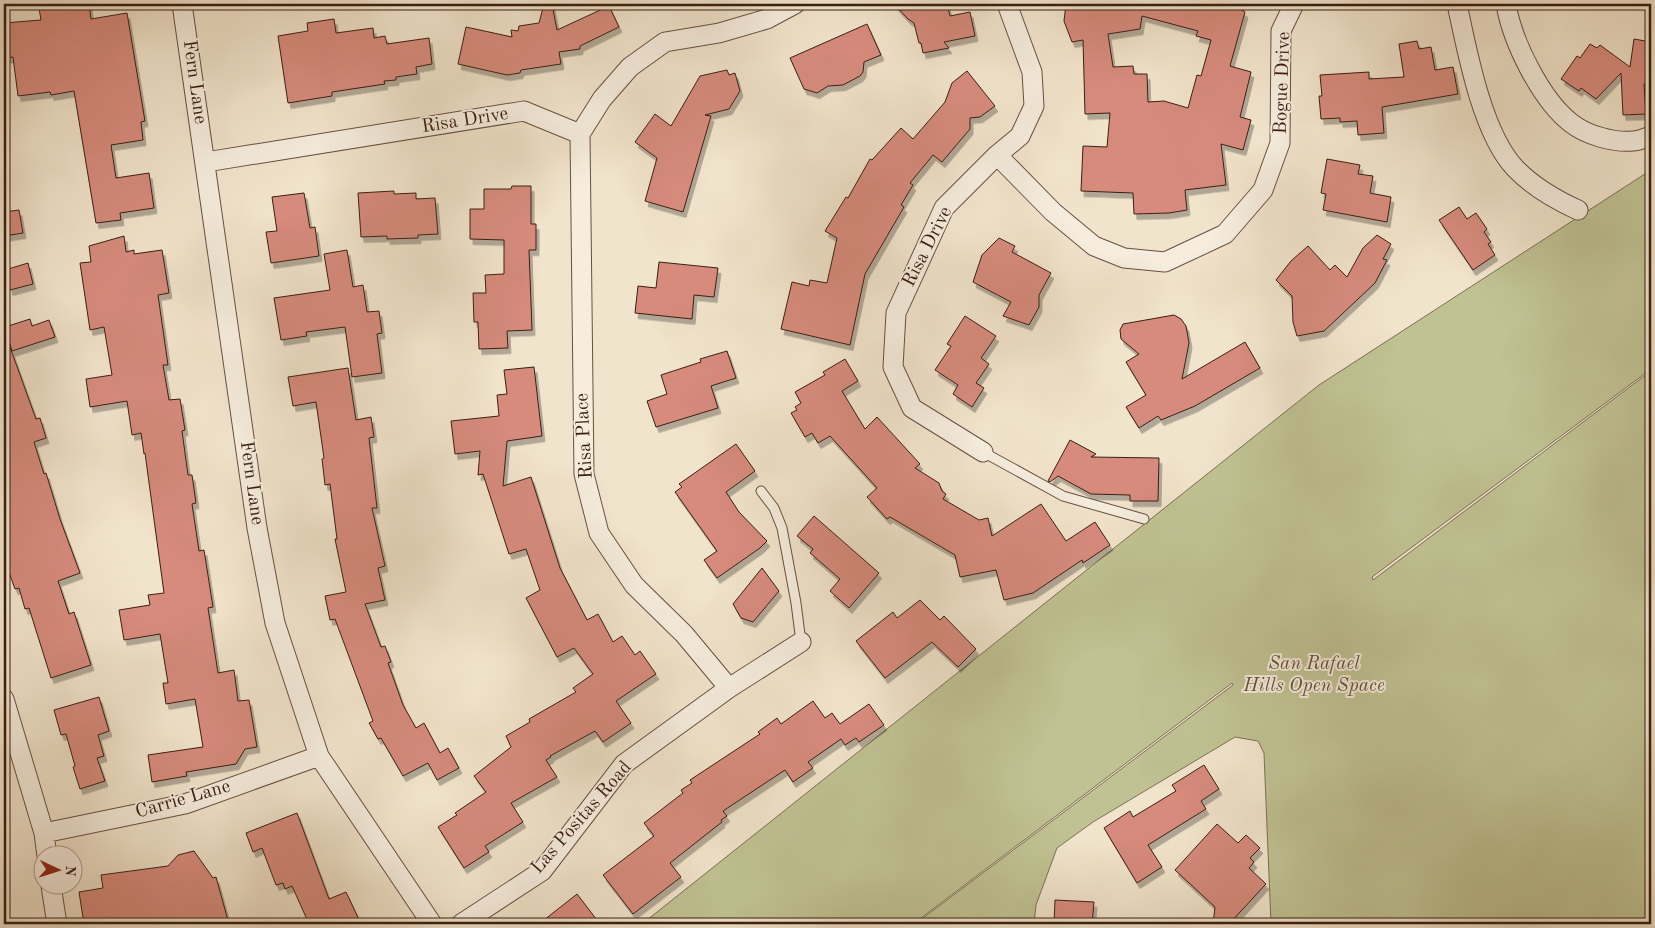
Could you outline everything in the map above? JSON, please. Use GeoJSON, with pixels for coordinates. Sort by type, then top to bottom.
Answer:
{"type":"FeatureCollection","features":[{"type":"Feature","properties":{"kind":"street","name":"Fern Lane"},"geometry":{"type":"LineString","coordinates":[[182,4],[257,528],[275,623],[319,756],[432,924]]}},
{"type":"Feature","properties":{"kind":"street"},"geometry":{"type":"LineString","coordinates":[[580,134],[602,98],[630,67],[665,42],[719,33],[767,19],[794,4]]}},
{"type":"Feature","properties":{"kind":"street","name":"Risa Drive"},"geometry":{"type":"LineString","coordinates":[[983,452],[912,408],[893,367],[896,313],[944,208],[997,155],[1020,136],[1034,106],[1032,72],[1007,4]]}},
{"type":"Feature","properties":{"kind":"street","name":"Bogue Drive"},"geometry":{"type":"LineString","coordinates":[[997,155],[1060,218],[1094,246],[1124,258],[1165,262],[1226,234],[1264,190],[1280,143],[1281,31],[1294,4]]}},
{"type":"Feature","properties":{"kind":"street"},"geometry":{"type":"LineString","coordinates":[[1457,4],[1480,98],[1501,149],[1514,166],[1533,185],[1552,198],[1578,210]]}},
{"type":"Feature","properties":{"kind":"street"},"geometry":{"type":"LineString","coordinates":[[1506,4],[1509,20],[1527,64],[1552,104],[1572,124],[1601,138],[1633,141],[1651,136]]}},
{"type":"Feature","properties":{"kind":"street","name":"Risa Drive"},"geometry":{"type":"LineString","coordinates":[[206,162],[524,111],[580,134]]}},
{"type":"Feature","properties":{"kind":"street","name":"Risa Place"},"geometry":{"type":"LineString","coordinates":[[580,134],[584,474],[600,533],[634,585],[684,634],[729,688]]}},
{"type":"Feature","properties":{"kind":"street","name":"Las Positas Road"},"geometry":{"type":"LineString","coordinates":[[460,924],[542,871],[624,764],[729,688],[801,642]]}},
{"type":"Feature","properties":{"kind":"street"},"geometry":{"type":"LineString","coordinates":[[4,699],[44,833],[46,846]]}},
{"type":"Feature","properties":{"kind":"street","name":"Carrie Lane"},"geometry":{"type":"LineString","coordinates":[[44,833],[185,804],[319,756]]}},
{"type":"Feature","properties":{"kind":"street"},"geometry":{"type":"LineString","coordinates":[[53,896],[57,924]]}},
{"type":"Feature","properties":{"kind":"lane"},"geometry":{"type":"LineString","coordinates":[[983,452],[1062,496],[1144,519]]}},
{"type":"Feature","properties":{"kind":"lane"},"geometry":{"type":"LineString","coordinates":[[761,491],[774,508],[782,528],[801,642]]}},
{"type":"Feature","properties":{"kind":"green space","name":"San Rafael Hills Open Space"},"geometry":{"type":"Polygon","coordinates":[[[1651,170],[1651,369],[1372,577],[1373,580],[1651,371],[1651,924],[1271,924],[1264,753],[1258,741],[1235,737],[1093,822],[1057,848],[1036,905],[1034,924],[915,924],[1233,685],[1232,683],[913,924],[642,924],[1319,385],[1651,170]]]}},
{"type":"Feature","properties":{"kind":"building"},"geometry":{"type":"Polygon","coordinates":[[[65,4],[89,4],[91,19],[127,13],[145,121],[141,122],[143,140],[111,145],[116,178],[149,173],[154,208],[120,213],[121,220],[96,223],[74,91],[51,95],[50,92],[18,96],[13,57],[4,58],[4,23],[41,20],[39,8],[65,4]]]}},
{"type":"Feature","properties":{"kind":"building"},"geometry":{"type":"Polygon","coordinates":[[[544,4],[552,4],[557,30],[609,6],[619,27],[580,46],[580,49],[559,52],[561,64],[521,70],[520,73],[507,75],[458,64],[466,27],[512,37],[511,30],[518,31],[519,26],[539,23],[544,4]]]}},
{"type":"Feature","properties":{"kind":"building"},"geometry":{"type":"Polygon","coordinates":[[[894,4],[947,4],[950,16],[970,12],[975,36],[944,42],[949,48],[923,53],[914,23],[894,4]]]}},
{"type":"Feature","properties":{"kind":"building"},"geometry":{"type":"Polygon","coordinates":[[[1066,4],[1231,4],[1245,12],[1230,66],[1251,72],[1240,117],[1251,120],[1243,150],[1221,144],[1226,185],[1185,190],[1187,210],[1169,213],[1134,214],[1133,193],[1081,191],[1083,146],[1107,147],[1110,113],[1085,114],[1083,40],[1072,42],[1064,21],[1066,4]],[[1142,16],[1140,29],[1108,34],[1113,67],[1133,66],[1134,74],[1147,74],[1148,102],[1164,101],[1188,108],[1197,75],[1201,76],[1211,40],[1196,36],[1198,31],[1142,16]]]}},
{"type":"Feature","properties":{"kind":"building"},"geometry":{"type":"Polygon","coordinates":[[[334,19],[336,33],[373,28],[374,38],[385,36],[387,44],[429,38],[432,64],[416,67],[417,74],[396,77],[396,80],[384,81],[385,84],[332,92],[332,96],[288,103],[278,36],[308,31],[307,23],[334,19]]]}},
{"type":"Feature","properties":{"kind":"building"},"geometry":{"type":"Polygon","coordinates":[[[867,24],[881,55],[864,62],[863,72],[860,76],[843,85],[828,86],[817,93],[804,89],[790,58],[867,24]]]}},
{"type":"Feature","properties":{"kind":"building"},"geometry":{"type":"Polygon","coordinates":[[[1634,39],[1651,42],[1651,86],[1644,84],[1646,114],[1623,115],[1621,73],[1596,99],[1581,88],[1579,91],[1561,79],[1577,56],[1580,58],[1590,44],[1597,48],[1600,45],[1630,67],[1634,39]]]}},
{"type":"Feature","properties":{"kind":"building"},"geometry":{"type":"Polygon","coordinates":[[[1417,41],[1419,49],[1431,47],[1435,70],[1453,67],[1458,94],[1382,107],[1384,133],[1358,135],[1357,121],[1340,122],[1340,118],[1321,119],[1319,96],[1322,96],[1320,75],[1369,72],[1369,79],[1404,77],[1399,44],[1417,41]]]}},
{"type":"Feature","properties":{"kind":"building"},"geometry":{"type":"Polygon","coordinates":[[[727,70],[729,75],[735,73],[740,91],[729,109],[705,115],[711,116],[683,212],[645,201],[657,158],[635,142],[655,114],[671,126],[700,76],[727,70]]]}},
{"type":"Feature","properties":{"kind":"building"},"geometry":{"type":"Polygon","coordinates":[[[967,71],[995,106],[980,117],[970,118],[970,129],[942,162],[933,155],[910,183],[913,185],[901,205],[904,207],[865,274],[850,345],[781,329],[792,282],[809,286],[810,280],[827,283],[837,238],[825,231],[846,197],[848,198],[870,159],[872,160],[901,128],[913,139],[945,102],[952,83],[967,71]]]}},
{"type":"Feature","properties":{"kind":"building"},"geometry":{"type":"Polygon","coordinates":[[[1327,159],[1360,165],[1358,174],[1373,176],[1370,193],[1391,197],[1387,222],[1323,210],[1326,194],[1321,193],[1327,159]]]}},
{"type":"Feature","properties":{"kind":"building"},"geometry":{"type":"Polygon","coordinates":[[[512,186],[531,186],[531,224],[536,224],[536,250],[529,250],[532,330],[507,331],[508,348],[479,349],[478,322],[474,322],[473,293],[486,293],[485,275],[504,274],[504,240],[470,239],[470,209],[484,209],[484,189],[511,189],[512,186]]]}},
{"type":"Feature","properties":{"kind":"building"},"geometry":{"type":"Polygon","coordinates":[[[394,191],[394,194],[416,193],[416,199],[435,198],[438,234],[418,235],[418,238],[387,239],[387,236],[361,237],[358,193],[394,191]]]}},
{"type":"Feature","properties":{"kind":"building"},"geometry":{"type":"Polygon","coordinates":[[[304,193],[310,228],[315,227],[319,256],[271,263],[266,232],[277,231],[272,197],[304,193]]]}},
{"type":"Feature","properties":{"kind":"building"},"geometry":{"type":"Polygon","coordinates":[[[1459,207],[1467,219],[1476,213],[1487,229],[1484,232],[1491,242],[1488,244],[1495,255],[1473,270],[1439,220],[1459,207]]]}},
{"type":"Feature","properties":{"kind":"building"},"geometry":{"type":"Polygon","coordinates":[[[19,210],[23,233],[4,236],[4,212],[19,210]]]}},
{"type":"Feature","properties":{"kind":"building"},"geometry":{"type":"Polygon","coordinates":[[[1377,235],[1391,244],[1383,259],[1387,260],[1375,283],[1324,331],[1297,336],[1293,322],[1292,296],[1276,280],[1291,261],[1308,246],[1330,270],[1335,265],[1347,277],[1363,248],[1377,235]]]}},
{"type":"Feature","properties":{"kind":"building"},"geometry":{"type":"Polygon","coordinates":[[[124,236],[126,252],[134,250],[134,254],[162,250],[169,293],[158,295],[168,365],[163,365],[169,400],[180,399],[185,430],[182,431],[188,475],[192,475],[196,503],[192,504],[199,551],[204,550],[213,607],[208,608],[218,673],[234,670],[238,701],[249,700],[257,747],[245,749],[236,764],[186,772],[187,776],[152,782],[148,755],[203,747],[195,699],[166,704],[163,683],[168,683],[160,634],[124,640],[119,610],[150,605],[148,595],[164,593],[141,433],[132,435],[127,401],[90,407],[86,379],[112,375],[104,327],[90,330],[80,263],[91,262],[89,246],[124,236]]]}},
{"type":"Feature","properties":{"kind":"building"},"geometry":{"type":"Polygon","coordinates":[[[999,238],[1015,246],[1012,252],[1051,273],[1039,295],[1039,307],[1029,325],[1003,316],[1011,302],[973,282],[982,255],[999,238]]]}},
{"type":"Feature","properties":{"kind":"building"},"geometry":{"type":"Polygon","coordinates":[[[347,250],[353,287],[363,285],[367,312],[379,311],[382,333],[377,334],[382,373],[352,377],[345,327],[306,332],[307,336],[281,340],[274,298],[330,290],[324,254],[347,250]]]}},
{"type":"Feature","properties":{"kind":"building"},"geometry":{"type":"Polygon","coordinates":[[[659,262],[718,268],[714,297],[694,295],[692,319],[635,313],[638,286],[656,288],[659,262]]]}},
{"type":"Feature","properties":{"kind":"building"},"geometry":{"type":"Polygon","coordinates":[[[28,263],[33,284],[10,290],[5,270],[28,263]]]}},
{"type":"Feature","properties":{"kind":"building"},"geometry":{"type":"Polygon","coordinates":[[[1174,315],[1181,319],[1186,326],[1189,343],[1182,379],[1245,342],[1260,368],[1195,406],[1161,420],[1158,416],[1139,428],[1126,407],[1146,395],[1126,362],[1139,354],[1121,339],[1120,330],[1123,324],[1174,315]]]}},
{"type":"Feature","properties":{"kind":"building"},"geometry":{"type":"Polygon","coordinates":[[[965,316],[996,336],[981,358],[989,364],[976,383],[984,388],[972,407],[953,394],[958,385],[935,370],[951,346],[947,344],[965,316]]]}},
{"type":"Feature","properties":{"kind":"building"},"geometry":{"type":"Polygon","coordinates":[[[30,319],[32,326],[49,320],[55,337],[12,351],[5,327],[30,319]]]}},
{"type":"Feature","properties":{"kind":"building"},"geometry":{"type":"Polygon","coordinates":[[[4,336],[6,336],[36,419],[40,418],[46,438],[34,442],[80,573],[58,581],[69,614],[74,612],[91,665],[51,678],[29,608],[25,609],[19,588],[15,589],[4,558],[4,336]]]}},
{"type":"Feature","properties":{"kind":"building"},"geometry":{"type":"Polygon","coordinates":[[[727,351],[736,378],[711,386],[718,408],[656,427],[647,401],[667,394],[661,375],[701,362],[700,359],[727,351]]]}},
{"type":"Feature","properties":{"kind":"building"},"geometry":{"type":"Polygon","coordinates":[[[845,359],[858,381],[842,391],[865,429],[877,417],[920,464],[915,468],[939,483],[942,491],[946,494],[943,499],[979,520],[988,518],[992,536],[1041,504],[1066,541],[1095,522],[1110,545],[1083,563],[1082,560],[1033,593],[1004,600],[996,570],[960,577],[955,555],[890,517],[887,519],[867,497],[877,488],[830,436],[818,443],[812,433],[805,437],[791,413],[797,410],[795,407],[801,403],[795,392],[825,375],[823,372],[845,359]]]}},
{"type":"Feature","properties":{"kind":"building"},"geometry":{"type":"Polygon","coordinates":[[[534,367],[542,436],[507,441],[503,486],[531,477],[560,568],[587,620],[598,614],[613,642],[622,636],[635,655],[640,651],[656,674],[616,701],[631,723],[603,742],[595,731],[546,760],[557,777],[511,803],[523,822],[485,846],[489,852],[464,868],[438,827],[486,792],[474,776],[511,747],[506,736],[530,722],[529,719],[576,692],[573,688],[593,674],[574,648],[557,657],[526,598],[540,590],[526,549],[509,554],[483,474],[478,475],[480,451],[455,454],[451,421],[499,416],[497,395],[507,394],[504,370],[534,367]]]}},
{"type":"Feature","properties":{"kind":"building"},"geometry":{"type":"Polygon","coordinates":[[[348,368],[356,420],[371,417],[374,437],[369,438],[377,508],[372,508],[385,566],[378,568],[385,600],[365,604],[381,647],[385,646],[391,662],[388,663],[403,705],[416,728],[424,723],[440,753],[448,748],[459,768],[437,780],[428,763],[403,776],[381,738],[378,739],[369,723],[373,721],[335,619],[330,620],[325,596],[346,592],[335,539],[337,539],[330,484],[325,485],[322,459],[324,458],[316,402],[293,406],[288,377],[348,368]]]}},
{"type":"Feature","properties":{"kind":"building"},"geometry":{"type":"Polygon","coordinates":[[[1070,440],[1096,454],[1091,457],[1159,458],[1158,501],[1130,501],[1130,495],[1091,494],[1058,476],[1050,482],[1048,481],[1070,440]]]}},
{"type":"Feature","properties":{"kind":"building"},"geometry":{"type":"Polygon","coordinates":[[[736,444],[755,471],[726,492],[739,512],[767,541],[717,578],[704,560],[717,551],[675,492],[682,487],[679,484],[736,444]]]}},
{"type":"Feature","properties":{"kind":"building"},"geometry":{"type":"Polygon","coordinates":[[[814,516],[879,573],[849,608],[830,591],[840,579],[810,553],[813,549],[797,536],[814,516]]]}},
{"type":"Feature","properties":{"kind":"building"},"geometry":{"type":"Polygon","coordinates":[[[762,568],[779,591],[753,622],[741,618],[733,604],[762,568]]]}},
{"type":"Feature","properties":{"kind":"building"},"geometry":{"type":"Polygon","coordinates":[[[920,600],[940,620],[944,616],[976,649],[958,667],[932,642],[885,678],[856,641],[893,612],[897,618],[920,600]]]}},
{"type":"Feature","properties":{"kind":"building"},"geometry":{"type":"Polygon","coordinates":[[[99,697],[109,731],[98,735],[104,756],[97,758],[105,781],[80,789],[66,734],[61,735],[54,710],[99,697]]]}},
{"type":"Feature","properties":{"kind":"building"},"geometry":{"type":"Polygon","coordinates":[[[813,701],[825,718],[832,713],[840,724],[869,704],[884,725],[859,742],[856,738],[845,745],[841,739],[808,762],[813,768],[793,782],[785,770],[723,811],[727,816],[721,820],[722,822],[670,863],[681,877],[633,914],[603,875],[654,836],[644,823],[683,793],[681,790],[692,783],[690,780],[760,734],[758,732],[777,718],[781,724],[813,701]]]}},
{"type":"Feature","properties":{"kind":"building"},"geometry":{"type":"Polygon","coordinates":[[[1204,765],[1219,789],[1201,801],[1206,809],[1148,845],[1162,867],[1137,883],[1104,828],[1130,811],[1133,817],[1176,791],[1172,785],[1204,765]]]}},
{"type":"Feature","properties":{"kind":"building"},"geometry":{"type":"Polygon","coordinates":[[[297,813],[329,899],[346,892],[361,924],[309,924],[292,886],[285,889],[283,883],[276,885],[262,848],[253,852],[246,833],[297,813]]]}},
{"type":"Feature","properties":{"kind":"building"},"geometry":{"type":"Polygon","coordinates":[[[1217,824],[1238,843],[1246,835],[1260,848],[1250,858],[1254,862],[1249,868],[1266,884],[1229,924],[1213,924],[1215,907],[1175,870],[1217,824]]]}},
{"type":"Feature","properties":{"kind":"building"},"geometry":{"type":"Polygon","coordinates":[[[194,851],[213,878],[216,877],[229,924],[84,924],[80,896],[82,896],[82,892],[103,888],[101,875],[168,866],[178,855],[194,851]]]}},
{"type":"Feature","properties":{"kind":"building"},"geometry":{"type":"Polygon","coordinates":[[[577,894],[600,924],[539,924],[577,894]]]}},
{"type":"Feature","properties":{"kind":"building"},"geometry":{"type":"Polygon","coordinates":[[[1055,900],[1094,902],[1092,924],[1054,924],[1055,900]]]}}]}
